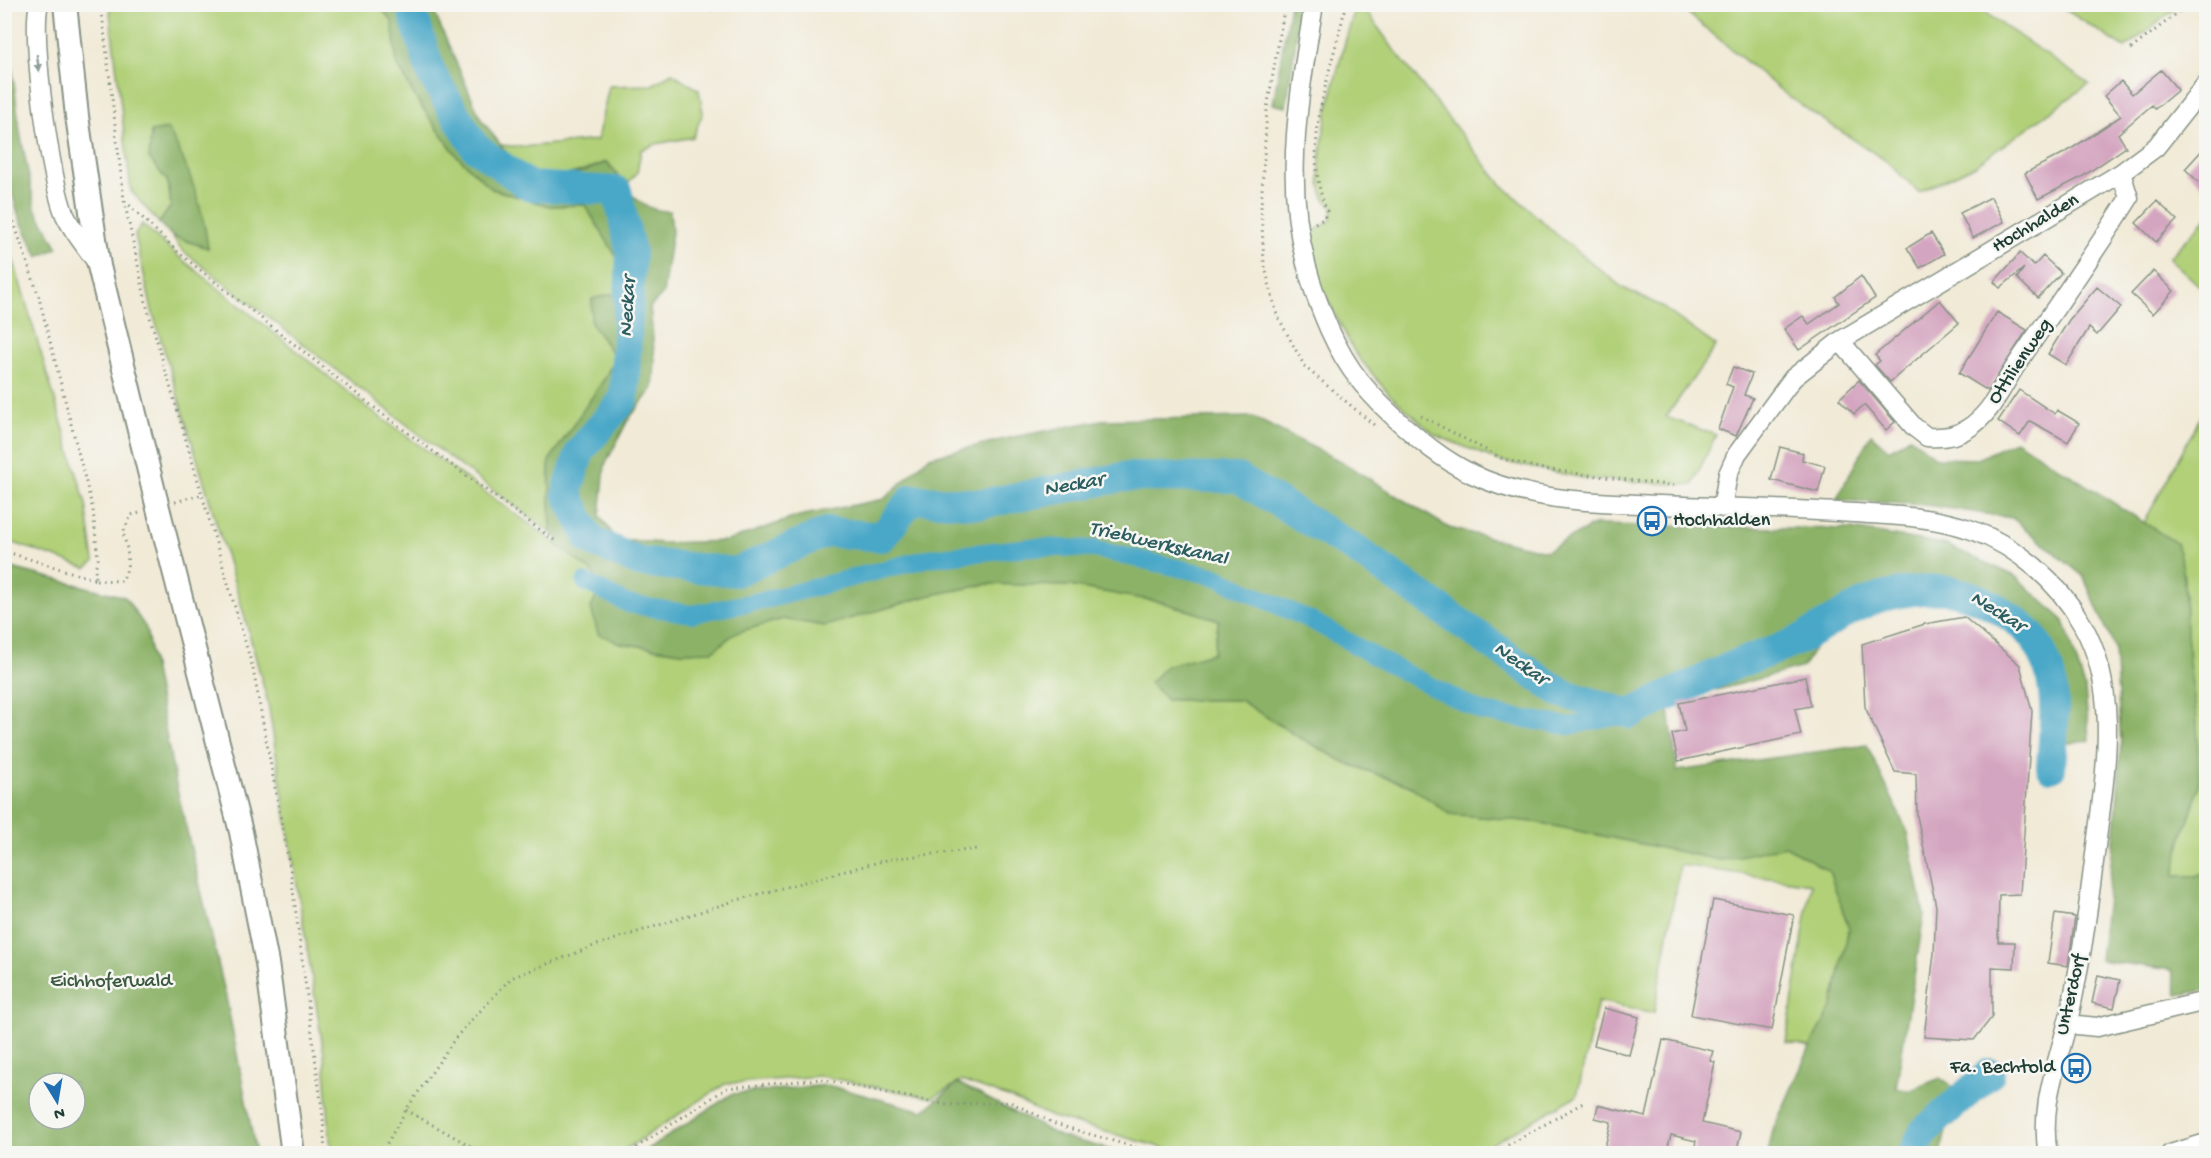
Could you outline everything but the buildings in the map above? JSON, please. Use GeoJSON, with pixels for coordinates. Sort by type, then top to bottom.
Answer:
{"type":"FeatureCollection","features":[{"type":"Feature","properties":{"kind":"main road"},"geometry":{"type":"LineString","coordinates":[[65,4],[77,116],[99,266],[156,508],[204,680],[240,832],[267,963],[293,1154]]}},
{"type":"Feature","properties":{"kind":"street"},"geometry":{"type":"LineString","coordinates":[[39,4],[37,52],[54,181],[66,217],[99,266]]}},
{"type":"Feature","properties":{"kind":"street","name":"Unterdorf"},"geometry":{"type":"LineString","coordinates":[[1314,4],[1297,123],[1294,203],[1306,274],[1335,345],[1358,382],[1428,448],[1472,474],[1492,482],[1582,501],[1844,512],[1915,517],[1949,523],[1998,542],[2022,556],[2052,583],[2083,625],[2093,647],[2105,697],[2106,743],[2084,943],[2067,1024],[2048,1091],[2044,1136],[2048,1154]]}},
{"type":"Feature","properties":{"kind":"street","name":"Hochhalden"},"geometry":{"type":"LineString","coordinates":[[1722,508],[1728,474],[1737,454],[1794,378],[1840,341],[2121,172],[2156,147],[2206,84]]}},
{"type":"Feature","properties":{"kind":"street","name":"Ottilienweg"},"geometry":{"type":"LineString","coordinates":[[1840,341],[1914,427],[1927,437],[1953,435],[1967,429],[1997,399],[2017,363],[2064,299],[2129,198],[2121,172]]}},
{"type":"Feature","properties":{"kind":"street"},"geometry":{"type":"LineString","coordinates":[[2067,1024],[2097,1027],[2206,1001]]}},
{"type":"Feature","properties":{"kind":"street"},"geometry":{"type":"LineString","coordinates":[[2170,1154],[2206,1143]]}},
{"type":"Feature","properties":{"kind":"path"},"geometry":{"type":"LineString","coordinates":[[101,4],[124,200],[147,307],[200,495],[253,669],[290,868],[323,1117],[325,1154]]}},
{"type":"Feature","properties":{"kind":"path"},"geometry":{"type":"LineString","coordinates":[[710,4],[712,15]]}},
{"type":"Feature","properties":{"kind":"path"},"geometry":{"type":"LineString","coordinates":[[1285,4],[1267,109],[1261,206],[1264,263],[1277,315],[1305,367],[1332,389]]}},
{"type":"Feature","properties":{"kind":"path"},"geometry":{"type":"LineString","coordinates":[[1324,219],[1327,211],[1318,190],[1316,159],[1322,99],[1346,4]]}},
{"type":"Feature","properties":{"kind":"path"},"geometry":{"type":"LineString","coordinates":[[2131,49],[2189,4]]}},
{"type":"Feature","properties":{"kind":"path"},"geometry":{"type":"LineString","coordinates":[[4,193],[38,294],[93,510],[98,559],[95,568],[96,580]]}},
{"type":"Feature","properties":{"kind":"path"},"geometry":{"type":"LineString","coordinates":[[124,200],[180,254],[385,416],[554,540]]}},
{"type":"Feature","properties":{"kind":"path"},"geometry":{"type":"LineString","coordinates":[[1412,411],[1448,433],[1503,459],[1553,470],[1675,486]]}},
{"type":"Feature","properties":{"kind":"path"},"geometry":{"type":"LineString","coordinates":[[4,551],[96,580],[122,581],[128,570],[128,551],[123,532],[131,515],[200,495]]}},
{"type":"Feature","properties":{"kind":"path"},"geometry":{"type":"LineString","coordinates":[[381,1154],[406,1110],[456,1037],[511,978],[594,946],[737,900],[890,859],[977,849]]}},
{"type":"Feature","properties":{"kind":"path"},"geometry":{"type":"LineString","coordinates":[[626,1154],[727,1088],[820,1079],[947,1105],[1010,1101],[1055,1124],[1158,1154]]}},
{"type":"Feature","properties":{"kind":"path"},"geometry":{"type":"LineString","coordinates":[[1492,1154],[1583,1104]]}},
{"type":"Feature","properties":{"kind":"path"},"geometry":{"type":"LineString","coordinates":[[406,1110],[485,1154]]}},
{"type":"Feature","properties":{"kind":"green space"},"geometry":{"type":"Polygon","coordinates":[[[4,5],[8,5],[9,42],[20,132],[35,208],[58,248],[38,257],[19,217],[5,169],[4,5]]]}},
{"type":"Feature","properties":{"kind":"green space"},"geometry":{"type":"Polygon","coordinates":[[[109,5],[378,5],[392,21],[397,64],[417,100],[457,156],[492,189],[549,206],[585,205],[621,264],[617,293],[592,299],[591,323],[615,357],[605,378],[549,461],[551,533],[442,452],[183,251],[172,236],[208,248],[193,187],[149,157],[168,182],[171,206],[159,223],[131,191],[109,5]]]}},
{"type":"Feature","properties":{"kind":"green space"},"geometry":{"type":"Polygon","coordinates":[[[378,5],[431,5],[481,119],[516,165],[540,181],[585,171],[607,162],[633,196],[649,207],[670,211],[672,232],[663,294],[650,307],[655,362],[653,388],[628,420],[605,465],[600,516],[617,540],[665,543],[727,541],[799,516],[884,499],[929,457],[1014,437],[1102,420],[1253,417],[1342,462],[1449,528],[1546,551],[1594,525],[1851,529],[1944,544],[2015,576],[2064,621],[2085,688],[2089,741],[2049,745],[2048,699],[2038,649],[2001,613],[1945,595],[1902,598],[1826,629],[1803,667],[1668,703],[1677,771],[1867,745],[1908,833],[1924,915],[1896,1088],[1909,1091],[1940,1078],[1962,1094],[1946,1131],[1940,1153],[1768,1153],[1773,1130],[1810,1047],[1832,1008],[1849,928],[1829,871],[1786,846],[1720,860],[1535,822],[1450,814],[1410,786],[1346,763],[1295,735],[1240,700],[1167,700],[1150,683],[1166,666],[1213,653],[1219,620],[1161,602],[1070,586],[988,584],[931,595],[825,626],[783,619],[735,633],[713,651],[681,652],[620,643],[598,634],[591,608],[600,588],[593,573],[556,544],[558,539],[551,533],[549,461],[605,378],[615,357],[591,323],[592,299],[617,293],[621,264],[585,205],[549,206],[492,189],[457,156],[417,100],[397,64],[392,21],[378,5]]]}},
{"type":"Feature","properties":{"kind":"green space"},"geometry":{"type":"Polygon","coordinates":[[[1290,5],[1301,5],[1286,107],[1273,104],[1290,5]]]}},
{"type":"Feature","properties":{"kind":"green space"},"geometry":{"type":"Polygon","coordinates":[[[1356,5],[1362,5],[1395,51],[1500,183],[1555,233],[1623,288],[1659,305],[1716,346],[1666,417],[1716,435],[1692,485],[1588,479],[1500,461],[1435,435],[1390,395],[1355,353],[1319,283],[1306,236],[1330,221],[1333,208],[1324,197],[1320,181],[1320,159],[1330,103],[1356,5]]]}},
{"type":"Feature","properties":{"kind":"green space"},"geometry":{"type":"Polygon","coordinates":[[[1678,5],[1974,5],[2089,84],[1974,166],[1919,192],[1885,160],[1790,98],[1678,5]]]}},
{"type":"Feature","properties":{"kind":"green space"},"geometry":{"type":"Polygon","coordinates":[[[2058,5],[2180,5],[2125,48],[2058,5]]]}},
{"type":"Feature","properties":{"kind":"green space"},"geometry":{"type":"Polygon","coordinates":[[[672,73],[699,90],[703,113],[693,137],[656,144],[641,150],[637,173],[626,185],[607,162],[582,171],[539,181],[516,165],[500,145],[522,147],[597,140],[609,86],[652,85],[672,73]]]}},
{"type":"Feature","properties":{"kind":"green space"},"geometry":{"type":"Polygon","coordinates":[[[168,129],[194,187],[208,248],[172,236],[159,223],[171,206],[168,182],[149,158],[151,132],[168,129]]]}},
{"type":"Feature","properties":{"kind":"green space"},"geometry":{"type":"Polygon","coordinates":[[[2206,219],[2206,292],[2169,258],[2206,219]]]}},
{"type":"Feature","properties":{"kind":"green space"},"geometry":{"type":"Polygon","coordinates":[[[142,224],[178,256],[369,409],[570,553],[593,573],[601,588],[591,608],[620,643],[681,652],[713,651],[735,633],[783,619],[825,626],[931,595],[988,584],[1070,586],[1161,602],[1219,620],[1213,653],[1166,666],[1167,700],[1240,700],[1295,735],[1346,763],[1410,786],[1450,814],[1535,822],[1720,860],[1786,846],[1829,871],[1849,928],[1832,1008],[1810,1047],[1786,1042],[1811,884],[1680,865],[1654,1013],[1598,1001],[1577,1096],[1475,1153],[1173,1153],[1171,1150],[1052,1117],[1011,1098],[961,1081],[932,1098],[820,1076],[725,1084],[620,1153],[331,1153],[324,1054],[268,703],[243,611],[152,310],[135,235],[142,224]]]}},
{"type":"Feature","properties":{"kind":"green space"},"geometry":{"type":"Polygon","coordinates":[[[4,229],[86,504],[94,562],[86,568],[5,540],[4,229]]]}},
{"type":"Feature","properties":{"kind":"green space"},"geometry":{"type":"Polygon","coordinates":[[[2203,412],[2206,417],[2206,872],[2196,876],[2174,876],[2181,840],[2199,789],[2197,720],[2189,663],[2183,567],[2144,523],[2203,412]]]}},
{"type":"Feature","properties":{"kind":"green space"},"geometry":{"type":"Polygon","coordinates":[[[1871,434],[1889,450],[1910,437],[1937,458],[1978,459],[2016,440],[2176,543],[2183,567],[2189,663],[2197,720],[2199,789],[2181,840],[2174,876],[2196,876],[2206,872],[2206,990],[2178,995],[2172,970],[2100,960],[2116,820],[2121,742],[2115,649],[2083,576],[2012,518],[1927,505],[1836,500],[1871,434]]]}},
{"type":"Feature","properties":{"kind":"green space","name":"Eichhoferwald"},"geometry":{"type":"Polygon","coordinates":[[[4,566],[125,597],[146,628],[174,776],[226,997],[256,1153],[5,1153],[4,566]]]}},
{"type":"Feature","properties":{"kind":"green space"},"geometry":{"type":"Polygon","coordinates":[[[958,1083],[1059,1136],[1123,1153],[642,1153],[732,1094],[827,1085],[923,1111],[958,1083]]]}},
{"type":"Feature","properties":{"kind":"waterway","name":"Neckar"},"geometry":{"type":"LineString","coordinates":[[410,4],[431,73],[475,147],[529,186],[617,191],[631,253],[624,399],[580,451],[567,493],[590,540],[639,562],[736,572],[827,532],[882,537],[912,499],[981,504],[1124,477],[1238,478],[1353,548],[1561,693],[1630,714],[1737,664],[1797,641],[1871,601],[1915,590],[1959,592],[1988,603],[2003,612],[2020,624],[2038,644],[2052,683],[2054,719],[2051,767]]}},
{"type":"Feature","properties":{"kind":"waterway","name":"Triebwerkskanal"},"geometry":{"type":"LineString","coordinates":[[585,582],[628,604],[692,614],[769,599],[929,558],[1031,547],[1094,549],[1214,576],[1316,623],[1386,663],[1482,712],[1569,726],[1630,714]]}},
{"type":"Feature","properties":{"kind":"waterway","name":"Neckar"},"geometry":{"type":"LineString","coordinates":[[1913,1154],[1923,1132],[1990,1073]]}},
{"type":"Feature","properties":{"kind":"place","name":"Hochhalden"},"geometry":{"type":"Point","coordinates":[1652,521]}},
{"type":"Feature","properties":{"kind":"place","name":"Fa. Bechtold"},"geometry":{"type":"Point","coordinates":[2076,1068]}}]}
